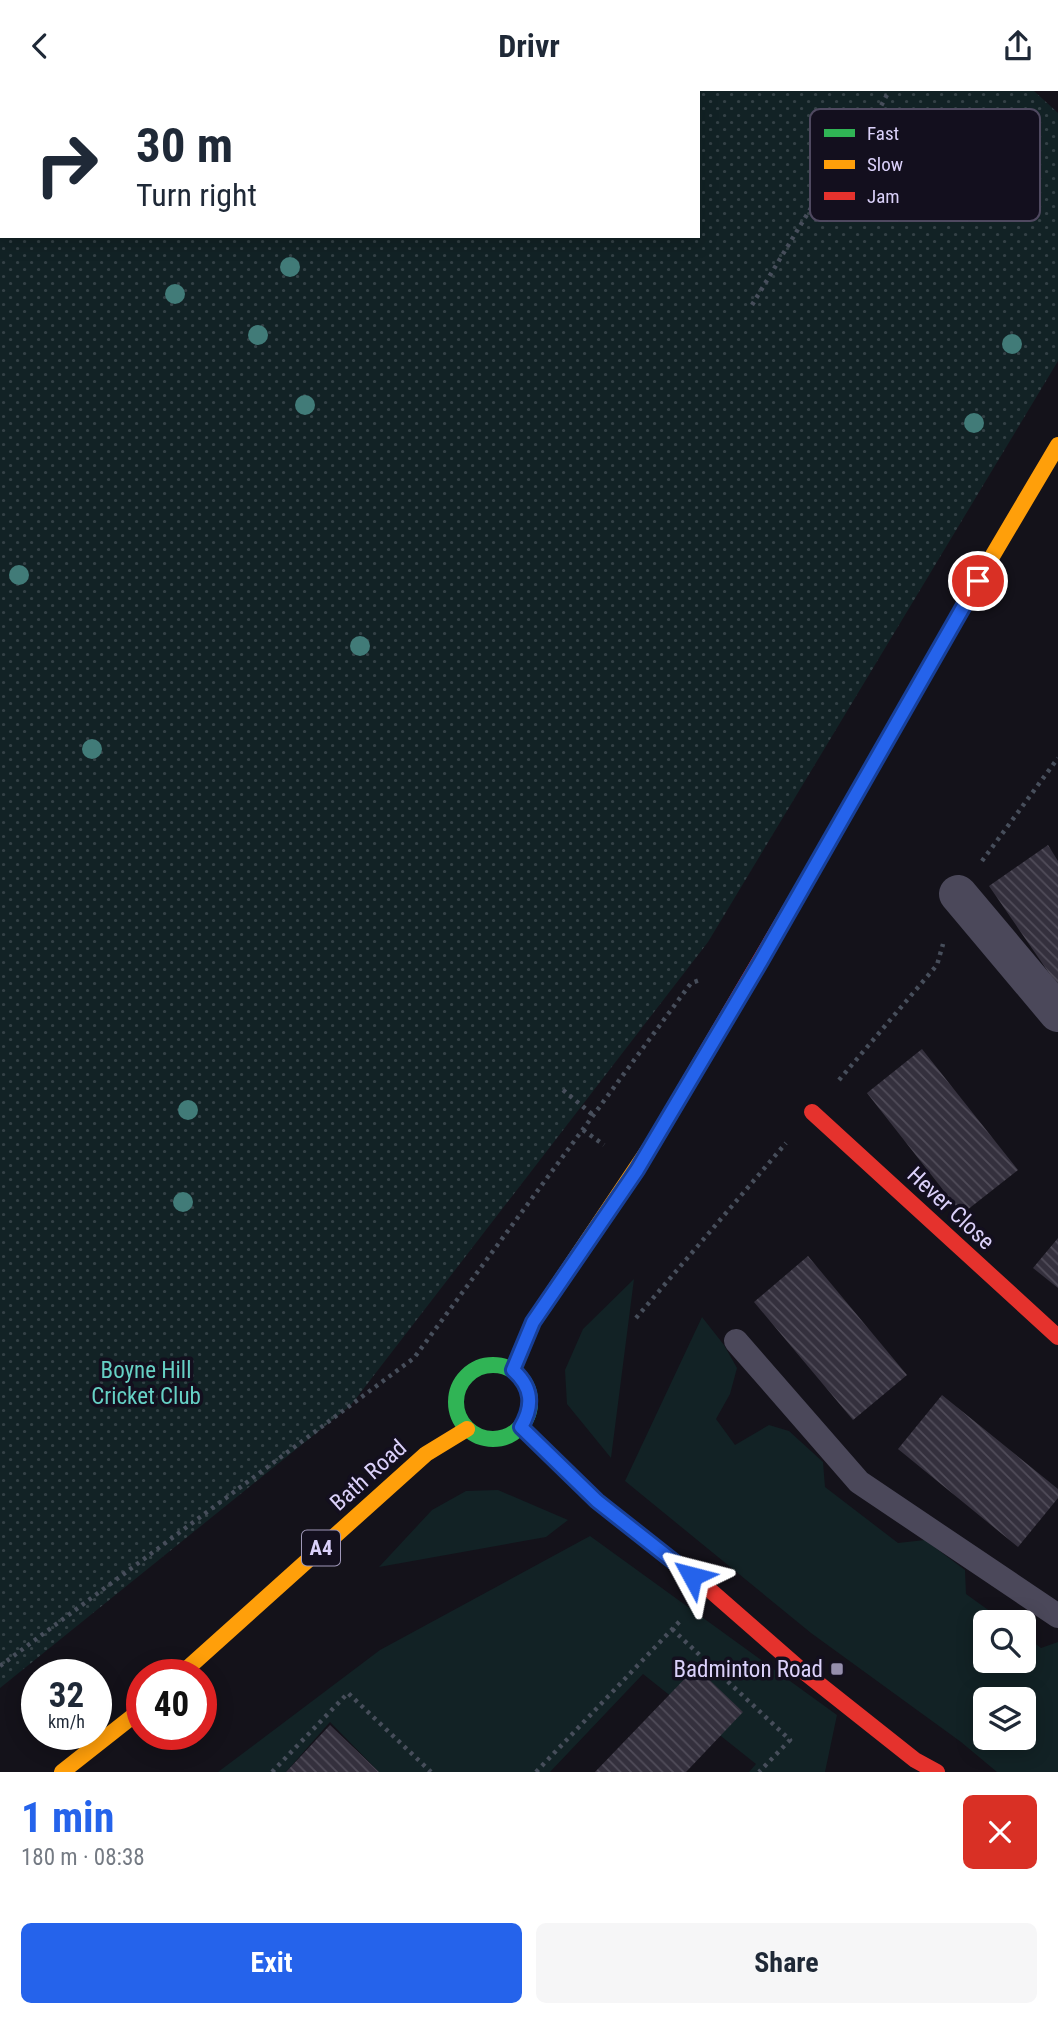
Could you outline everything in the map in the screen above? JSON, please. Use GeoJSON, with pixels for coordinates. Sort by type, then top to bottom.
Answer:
{"type":"FeatureCollection","features":[{"type":"Feature","properties":{"kind":"main road"},"geometry":{"type":"LineString","coordinates":[[513,1370],[533,1322],[637,1170],[761,961],[1058,445]]}},
{"type":"Feature","properties":{"kind":"main road","name":"Hever Close"},"geometry":{"type":"LineString","coordinates":[[812,1112],[1058,1337]]}},
{"type":"Feature","properties":{"kind":"main road"},"geometry":{"type":"LineString","coordinates":[[490,1364],[513,1370],[523,1379],[529,1390],[531,1403],[528,1415],[512,1435],[489,1440],[477,1436],[460,1420],[456,1408],[456,1395],[460,1384],[467,1374],[490,1364]]}},
{"type":"Feature","properties":{"kind":"main road"},"geometry":{"type":"LineString","coordinates":[[521,1427],[597,1501],[711,1591],[919,1768]]}},
{"type":"Feature","properties":{"kind":"main road","name":"Bath Road"},"geometry":{"type":"LineString","coordinates":[[198,1659],[426,1454],[467,1429]]}},
{"type":"Feature","properties":{"kind":"main road"},"geometry":{"type":"LineString","coordinates":[[62,1772],[126,1722]]}},
{"type":"Feature","properties":{"kind":"street"},"geometry":{"type":"LineString","coordinates":[[958,894],[1058,1013]]}},
{"type":"Feature","properties":{"kind":"lane"},"geometry":{"type":"LineString","coordinates":[[736,1341],[859,1482],[1058,1616]]}},
{"type":"Feature","properties":{"kind":"path"},"geometry":{"type":"LineString","coordinates":[[879,109],[889,91]]}},
{"type":"Feature","properties":{"kind":"path"},"geometry":{"type":"LineString","coordinates":[[752,305],[810,210]]}},
{"type":"Feature","properties":{"kind":"path"},"geometry":{"type":"LineString","coordinates":[[636,1318],[937,965],[958,894],[1058,758]]}},
{"type":"Feature","properties":{"kind":"path"},"geometry":{"type":"LineString","coordinates":[[0,1666],[414,1358],[691,983],[761,961]]}},
{"type":"Feature","properties":{"kind":"path"},"geometry":{"type":"LineString","coordinates":[[563,1090],[593,1115]]}},
{"type":"Feature","properties":{"kind":"path"},"geometry":{"type":"LineString","coordinates":[[536,1772],[672,1629],[790,1740],[759,1772]]}},
{"type":"Feature","properties":{"kind":"path"},"geometry":{"type":"LineString","coordinates":[[272,1772],[348,1693],[431,1772]]}},
{"type":"Feature","properties":{"kind":"green space","name":"Boyne Hill Cricket Club"},"geometry":{"type":"Polygon","coordinates":[[[700,91],[1034,91],[1058,113],[1058,361],[708,942],[351,1405],[36,1659],[21,1659],[21,1671],[0,1688],[0,238],[700,238],[700,91]]]}},
{"type":"Feature","properties":{"kind":"green space"},"geometry":{"type":"Polygon","coordinates":[[[634,1279],[611,1458],[567,1404],[565,1370],[583,1329],[634,1279]]]}},
{"type":"Feature","properties":{"kind":"green space"},"geometry":{"type":"Polygon","coordinates":[[[702,1317],[724,1345],[737,1368],[730,1394],[716,1419],[735,1445],[769,1425],[789,1431],[823,1462],[825,1487],[898,1543],[925,1540],[965,1570],[966,1594],[988,1610],[973,1610],[973,1673],[1036,1673],[1036,1644],[1041,1648],[1058,1642],[1058,1772],[997,1772],[961,1742],[811,1633],[625,1481],[702,1317]]]}},
{"type":"Feature","properties":{"kind":"green space"},"geometry":{"type":"Polygon","coordinates":[[[498,1490],[568,1520],[546,1537],[379,1567],[432,1510],[466,1491],[498,1490]]]}},
{"type":"Feature","properties":{"kind":"green space"},"geometry":{"type":"Polygon","coordinates":[[[590,1536],[837,1715],[825,1772],[749,1772],[756,1764],[643,1674],[550,1772],[379,1772],[330,1722],[286,1772],[218,1772],[380,1650],[590,1536]]]}},
{"type":"Feature","properties":{"kind":"building"},"geometry":{"type":"Polygon","coordinates":[[[1048,845],[1058,861],[1058,986],[989,886],[1048,845]]]}},
{"type":"Feature","properties":{"kind":"building"},"geometry":{"type":"Polygon","coordinates":[[[922,1049],[1018,1170],[962,1214],[867,1093],[922,1049]]]}},
{"type":"Feature","properties":{"kind":"building"},"geometry":{"type":"Polygon","coordinates":[[[1058,1238],[1058,1288],[1033,1268],[1058,1238]]]}},
{"type":"Feature","properties":{"kind":"building"},"geometry":{"type":"Polygon","coordinates":[[[808,1256],[907,1375],[853,1420],[754,1302],[808,1256]]]}},
{"type":"Feature","properties":{"kind":"building"},"geometry":{"type":"Polygon","coordinates":[[[942,1395],[1058,1489],[1058,1498],[1018,1547],[898,1449],[942,1395]]]}},
{"type":"Feature","properties":{"kind":"building"},"geometry":{"type":"Polygon","coordinates":[[[696,1667],[743,1712],[686,1772],[595,1772],[696,1667]]]}},
{"type":"Feature","properties":{"kind":"building"},"geometry":{"type":"Polygon","coordinates":[[[330,1725],[379,1772],[286,1772],[330,1725]]]}},
{"type":"Feature","properties":{"kind":"traffic: fast"},"geometry":{"type":"LineString","coordinates":[[827,846],[990,560]]}},
{"type":"Feature","properties":{"kind":"traffic: fast"},"geometry":{"type":"LineString","coordinates":[[486,1365],[500,1365],[514,1371],[524,1381],[530,1402],[528,1416],[514,1433],[500,1439],[486,1439],[472,1433],[462,1423],[456,1409],[456,1395],[462,1381],[472,1371],[486,1365]]}},
{"type":"Feature","properties":{"kind":"traffic: slow"},"geometry":{"type":"LineString","coordinates":[[990,560],[1058,445]]}},
{"type":"Feature","properties":{"kind":"traffic: slow"},"geometry":{"type":"LineString","coordinates":[[513,1370],[533,1322],[653,1143]]}},
{"type":"Feature","properties":{"kind":"traffic: slow"},"geometry":{"type":"LineString","coordinates":[[198,1659],[426,1454],[467,1429]]}},
{"type":"Feature","properties":{"kind":"traffic: slow"},"geometry":{"type":"LineString","coordinates":[[62,1772],[126,1722]]}},
{"type":"Feature","properties":{"kind":"traffic: jam"},"geometry":{"type":"LineString","coordinates":[[653,1143],[827,846]]}},
{"type":"Feature","properties":{"kind":"traffic: jam"},"geometry":{"type":"LineString","coordinates":[[812,1112],[1058,1337]]}},
{"type":"Feature","properties":{"kind":"traffic: jam"},"geometry":{"type":"LineString","coordinates":[[521,1427],[597,1501],[711,1591],[799,1668],[915,1760],[937,1772]]}},
{"type":"Feature","properties":{"kind":"place","name":"Badminton Road"},"geometry":{"type":"Point","coordinates":[837,1669]}},
{"type":"Feature","properties":{"kind":"route"},"geometry":{"type":"LineString","coordinates":[[692,1576],[597,1501],[521,1427],[531,1403],[529,1390],[523,1379],[513,1370],[533,1322],[637,1170],[761,961],[978,581]]}}]}
